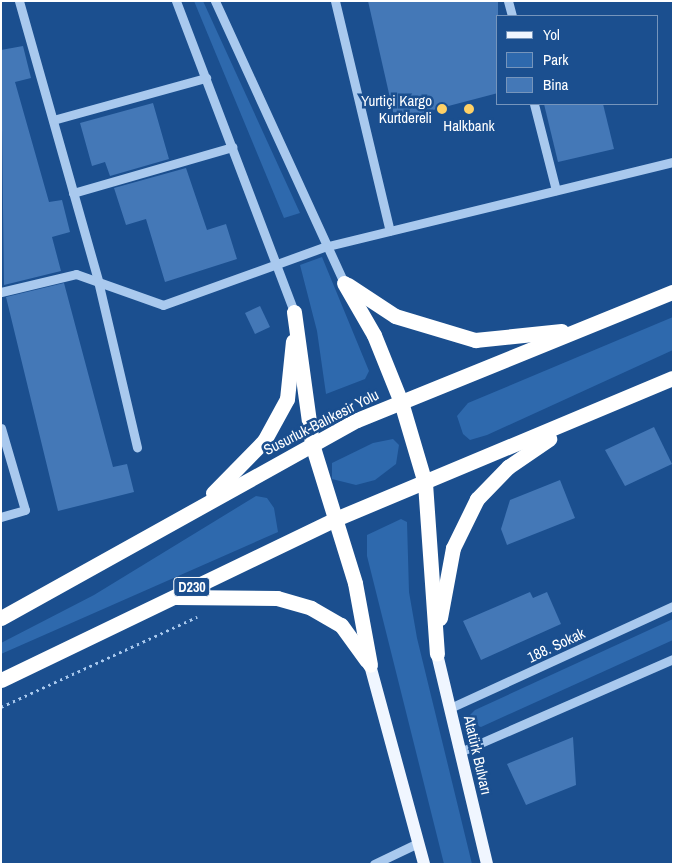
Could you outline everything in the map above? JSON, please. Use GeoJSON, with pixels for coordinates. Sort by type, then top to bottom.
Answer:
{"type":"FeatureCollection","features":[{"type":"Feature","properties":{"kind":"highway"},"geometry":{"type":"LineString","coordinates":[[344,283],[395,316],[475,340],[580,330]]}},
{"type":"Feature","properties":{"kind":"highway"},"geometry":{"type":"LineString","coordinates":[[344,283],[374,335],[401,402],[425,483],[437,654]]}},
{"type":"Feature","properties":{"kind":"highway","name":"Susurluk-Balıkesir Yolu"},"geometry":{"type":"LineString","coordinates":[[1,618],[312,444],[401,402],[673,292]]}},
{"type":"Feature","properties":{"kind":"highway"},"geometry":{"type":"LineString","coordinates":[[294,312],[312,444],[333,520],[355,583],[370,665]]}},
{"type":"Feature","properties":{"kind":"highway"},"geometry":{"type":"LineString","coordinates":[[202,505],[264,441],[287,399],[294,312]]}},
{"type":"Feature","properties":{"kind":"highway","name":"D230"},"geometry":{"type":"LineString","coordinates":[[1,680],[333,520],[577,421],[673,378]]}},
{"type":"Feature","properties":{"kind":"highway"},"geometry":{"type":"LineString","coordinates":[[437,654],[445,578],[462,525],[476,499],[508,467],[577,421]]}},
{"type":"Feature","properties":{"kind":"highway"},"geometry":{"type":"LineString","coordinates":[[171,597],[277,598],[311,608],[341,625],[370,665]]}},
{"type":"Feature","properties":{"kind":"main road","name":"Atatürk Bulvarı"},"geometry":{"type":"LineString","coordinates":[[437,654],[486,864]]}},
{"type":"Feature","properties":{"kind":"main road"},"geometry":{"type":"LineString","coordinates":[[370,665],[424,864]]}},
{"type":"Feature","properties":{"kind":"street"},"geometry":{"type":"LineString","coordinates":[[19,1],[98,281],[137,447]]}},
{"type":"Feature","properties":{"kind":"street"},"geometry":{"type":"LineString","coordinates":[[176,1],[294,312]]}},
{"type":"Feature","properties":{"kind":"street"},"geometry":{"type":"LineString","coordinates":[[215,1],[324,247],[344,283]]}},
{"type":"Feature","properties":{"kind":"street"},"geometry":{"type":"LineString","coordinates":[[334,1],[390,231]]}},
{"type":"Feature","properties":{"kind":"street"},"geometry":{"type":"LineString","coordinates":[[508,1],[512,15]]}},
{"type":"Feature","properties":{"kind":"street"},"geometry":{"type":"LineString","coordinates":[[53,120],[206,78]]}},
{"type":"Feature","properties":{"kind":"street"},"geometry":{"type":"LineString","coordinates":[[534,105],[556,190]]}},
{"type":"Feature","properties":{"kind":"street"},"geometry":{"type":"LineString","coordinates":[[73,193],[232,147]]}},
{"type":"Feature","properties":{"kind":"street"},"geometry":{"type":"LineString","coordinates":[[1,292],[76,274],[163,305],[324,247],[673,162]]}},
{"type":"Feature","properties":{"kind":"street"},"geometry":{"type":"LineString","coordinates":[[1,428],[25,510],[1,517]]}},
{"type":"Feature","properties":{"kind":"street","name":"188. Sokak"},"geometry":{"type":"LineString","coordinates":[[450,708],[673,606]]}},
{"type":"Feature","properties":{"kind":"street"},"geometry":{"type":"LineString","coordinates":[[460,752],[673,659]]}},
{"type":"Feature","properties":{"kind":"street"},"geometry":{"type":"LineString","coordinates":[[374,864],[418,843]]}},
{"type":"Feature","properties":{"kind":"path"},"geometry":{"type":"LineString","coordinates":[[1,707],[203,614]]}},
{"type":"Feature","properties":{"kind":"green space"},"geometry":{"type":"Polygon","coordinates":[[[194,1],[203,1],[300,213],[284,218],[194,1]]]}},
{"type":"Feature","properties":{"kind":"green space"},"geometry":{"type":"Polygon","coordinates":[[[322,257],[369,371],[365,379],[326,394],[317,331],[300,265],[322,257]]]}},
{"type":"Feature","properties":{"kind":"green space"},"geometry":{"type":"Polygon","coordinates":[[[673,317],[673,350],[487,435],[470,440],[463,434],[457,416],[468,403],[673,317]]]}},
{"type":"Feature","properties":{"kind":"green space"},"geometry":{"type":"Polygon","coordinates":[[[393,439],[399,445],[396,464],[375,480],[356,485],[332,479],[332,463],[373,443],[393,439]]]}},
{"type":"Feature","properties":{"kind":"green space"},"geometry":{"type":"Polygon","coordinates":[[[256,496],[267,498],[274,508],[278,532],[1,654],[1,643],[94,595],[256,496]]]}},
{"type":"Feature","properties":{"kind":"green space"},"geometry":{"type":"Polygon","coordinates":[[[401,519],[407,522],[409,592],[417,638],[472,864],[444,864],[367,556],[367,535],[401,519]]]}},
{"type":"Feature","properties":{"kind":"green space"},"geometry":{"type":"Polygon","coordinates":[[[673,619],[673,640],[481,727],[472,724],[470,715],[475,710],[673,619]]]}},
{"type":"Feature","properties":{"kind":"building"},"geometry":{"type":"Polygon","coordinates":[[[368,1],[498,1],[497,93],[395,120],[368,1]]]}},
{"type":"Feature","properties":{"kind":"building"},"geometry":{"type":"Polygon","coordinates":[[[23,46],[31,78],[15,82],[49,202],[62,200],[70,232],[52,237],[61,271],[4,285],[1,50],[23,46]]]}},
{"type":"Feature","properties":{"kind":"building"},"geometry":{"type":"Polygon","coordinates":[[[153,103],[169,159],[110,176],[105,162],[92,166],[80,123],[153,103]]]}},
{"type":"Feature","properties":{"kind":"building"},"geometry":{"type":"Polygon","coordinates":[[[544,105],[603,105],[614,149],[558,162],[544,105]]]}},
{"type":"Feature","properties":{"kind":"building"},"geometry":{"type":"Polygon","coordinates":[[[186,168],[207,230],[226,224],[237,259],[165,282],[146,219],[126,225],[114,188],[186,168]]]}},
{"type":"Feature","properties":{"kind":"building"},"geometry":{"type":"Polygon","coordinates":[[[64,283],[113,467],[127,464],[134,492],[58,511],[6,297],[64,283]]]}},
{"type":"Feature","properties":{"kind":"building"},"geometry":{"type":"Polygon","coordinates":[[[260,306],[270,327],[255,334],[245,313],[260,306]]]}},
{"type":"Feature","properties":{"kind":"building"},"geometry":{"type":"Polygon","coordinates":[[[654,427],[672,464],[625,486],[605,450],[654,427]]]}},
{"type":"Feature","properties":{"kind":"building"},"geometry":{"type":"Polygon","coordinates":[[[560,480],[575,518],[507,545],[501,529],[510,500],[560,480]]]}},
{"type":"Feature","properties":{"kind":"building"},"geometry":{"type":"Polygon","coordinates":[[[530,592],[533,598],[547,592],[561,624],[481,660],[463,621],[530,592]]]}},
{"type":"Feature","properties":{"kind":"building"},"geometry":{"type":"Polygon","coordinates":[[[573,737],[576,785],[526,805],[507,764],[573,737]]]}},
{"type":"Feature","properties":{"kind":"place","name":"Yurtiçi Kargo Kurtdereli"},"geometry":{"type":"Point","coordinates":[442,109]}},
{"type":"Feature","properties":{"kind":"place","name":"Halkbank"},"geometry":{"type":"Point","coordinates":[469,109]}}]}
